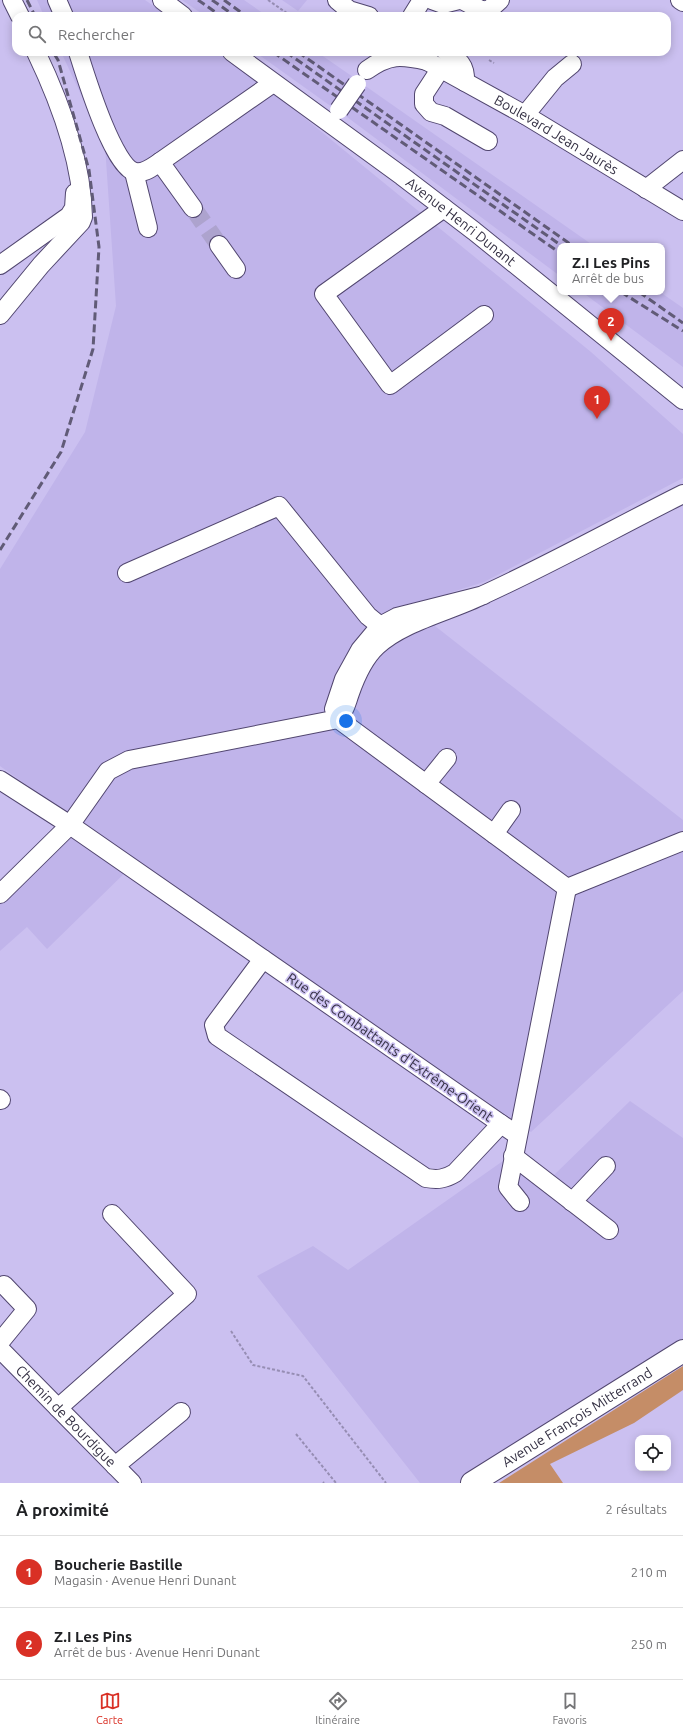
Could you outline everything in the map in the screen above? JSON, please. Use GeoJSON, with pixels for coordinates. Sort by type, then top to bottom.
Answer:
{"type":"FeatureCollection","features":[{"type":"Feature","properties":{"kind":"main road","name":"Avenue François Mitterrand"},"geometry":{"type":"LineString","coordinates":[[472,1483],[683,1351]]}},
{"type":"Feature","properties":{"kind":"street"},"geometry":{"type":"LineString","coordinates":[[12,0],[18,12]]}},
{"type":"Feature","properties":{"kind":"street"},"geometry":{"type":"LineString","coordinates":[[57,0],[62,12]]}},
{"type":"Feature","properties":{"kind":"street"},"geometry":{"type":"LineString","coordinates":[[162,0],[178,12]]}},
{"type":"Feature","properties":{"kind":"street"},"geometry":{"type":"LineString","coordinates":[[414,12],[422,0]]}},
{"type":"Feature","properties":{"kind":"street"},"geometry":{"type":"LineString","coordinates":[[432,0],[443,4],[464,6],[479,10],[487,10],[500,0]]}},
{"type":"Feature","properties":{"kind":"street"},"geometry":{"type":"LineString","coordinates":[[344,9],[355,12]]}},
{"type":"Feature","properties":{"kind":"street"},"geometry":{"type":"LineString","coordinates":[[0,315],[41,264],[81,222],[83,213],[75,156],[54,92],[38,56]]}},
{"type":"Feature","properties":{"kind":"street"},"geometry":{"type":"LineString","coordinates":[[79,56],[96,107],[119,158],[126,168],[134,172],[143,172],[160,162],[273,83]]}},
{"type":"Feature","properties":{"kind":"street","name":"Avenue Henri Dunant"},"geometry":{"type":"LineString","coordinates":[[237,56],[273,83],[334,117],[444,208],[683,400]]}},
{"type":"Feature","properties":{"kind":"street","name":"Boulevard Jean Jaurès"},"geometry":{"type":"LineString","coordinates":[[334,117],[377,56]]}},
{"type":"Feature","properties":{"kind":"street","name":"Boulevard Jean Jaurès"},"geometry":{"type":"LineString","coordinates":[[362,77],[382,60],[392,56]]}},
{"type":"Feature","properties":{"kind":"street","name":"Boulevard Jean Jaurès"},"geometry":{"type":"LineString","coordinates":[[421,56],[433,57],[465,82],[526,115],[683,211]]}},
{"type":"Feature","properties":{"kind":"street"},"geometry":{"type":"LineString","coordinates":[[433,57],[423,99],[426,108],[431,112],[445,116],[488,141]]}},
{"type":"Feature","properties":{"kind":"street"},"geometry":{"type":"LineString","coordinates":[[526,115],[555,78],[572,64]]}},
{"type":"Feature","properties":{"kind":"street"},"geometry":{"type":"LineString","coordinates":[[646,189],[683,160]]}},
{"type":"Feature","properties":{"kind":"street"},"geometry":{"type":"LineString","coordinates":[[160,162],[193,208]]}},
{"type":"Feature","properties":{"kind":"street"},"geometry":{"type":"LineString","coordinates":[[134,172],[148,228]]}},
{"type":"Feature","properties":{"kind":"street"},"geometry":{"type":"LineString","coordinates":[[0,265],[72,213],[77,176]]}},
{"type":"Feature","properties":{"kind":"street"},"geometry":{"type":"LineString","coordinates":[[444,208],[324,294],[390,385],[484,315]]}},
{"type":"Feature","properties":{"kind":"street"},"geometry":{"type":"LineString","coordinates":[[219,245],[236,269]]}},
{"type":"Feature","properties":{"kind":"street"},"geometry":{"type":"LineString","coordinates":[[567,888],[338,720],[334,709],[344,679],[360,650],[386,630],[396,617],[484,595],[683,494]]}},
{"type":"Feature","properties":{"kind":"street"},"geometry":{"type":"LineString","coordinates":[[127,572],[279,506],[368,616],[386,630]]}},
{"type":"Feature","properties":{"kind":"street"},"geometry":{"type":"LineString","coordinates":[[0,894],[70,825],[108,771],[129,760],[338,720]]}},
{"type":"Feature","properties":{"kind":"street"},"geometry":{"type":"LineString","coordinates":[[426,784],[447,758]]}},
{"type":"Feature","properties":{"kind":"street","name":"Rue des Combattants d'Extrême-Orient"},"geometry":{"type":"LineString","coordinates":[[0,780],[70,825],[517,1135]]}},
{"type":"Feature","properties":{"kind":"street"},"geometry":{"type":"LineString","coordinates":[[494,834],[512,810]]}},
{"type":"Feature","properties":{"kind":"street"},"geometry":{"type":"LineString","coordinates":[[567,888],[683,841]]}},
{"type":"Feature","properties":{"kind":"street"},"geometry":{"type":"LineString","coordinates":[[520,1202],[508,1187],[517,1135],[567,888]]}},
{"type":"Feature","properties":{"kind":"street"},"geometry":{"type":"LineString","coordinates":[[263,959],[214,1025],[218,1036],[426,1178],[436,1180],[447,1178],[455,1173],[501,1124]]}},
{"type":"Feature","properties":{"kind":"street"},"geometry":{"type":"LineString","coordinates":[[513,1156],[609,1230]]}},
{"type":"Feature","properties":{"kind":"street"},"geometry":{"type":"LineString","coordinates":[[572,1202],[606,1166]]}},
{"type":"Feature","properties":{"kind":"street"},"geometry":{"type":"LineString","coordinates":[[58,1408],[187,1294],[112,1214]]}},
{"type":"Feature","properties":{"kind":"street"},"geometry":{"type":"LineString","coordinates":[[0,1342],[27,1309],[4,1285]]}},
{"type":"Feature","properties":{"kind":"street","name":"Chemin de Bourdigue"},"geometry":{"type":"LineString","coordinates":[[0,1350],[132,1483]]}},
{"type":"Feature","properties":{"kind":"street"},"geometry":{"type":"LineString","coordinates":[[115,1466],[181,1412]]}},
{"type":"Feature","properties":{"kind":"path"},"geometry":{"type":"LineString","coordinates":[[268,0],[285,12]]}},
{"type":"Feature","properties":{"kind":"path"},"geometry":{"type":"LineString","coordinates":[[489,60],[494,63]]}},
{"type":"Feature","properties":{"kind":"path"},"geometry":{"type":"LineString","coordinates":[[231,1331],[253,1364],[303,1376],[386,1483]]}},
{"type":"Feature","properties":{"kind":"path"},"geometry":{"type":"LineString","coordinates":[[296,1434],[336,1483]]}},
{"type":"Feature","properties":{"kind":"shaded area"},"geometry":{"type":"Polygon","coordinates":[[[37,0],[145,0],[162,12],[42,12],[37,0]]]}},
{"type":"Feature","properties":{"kind":"shaded area"},"geometry":{"type":"Polygon","coordinates":[[[182,0],[244,0],[261,12],[199,12],[182,0]]]}},
{"type":"Feature","properties":{"kind":"shaded area"},"geometry":{"type":"Polygon","coordinates":[[[282,0],[307,0],[298,11],[282,0]]]}},
{"type":"Feature","properties":{"kind":"shaded area"},"geometry":{"type":"Polygon","coordinates":[[[63,56],[223,56],[274,93],[591,352],[683,434],[683,478],[484,582],[449,593],[435,626],[683,820],[683,991],[531,1132],[223,920],[135,863],[47,949],[27,927],[0,951],[0,894],[56,838],[52,803],[0,766],[0,569],[85,432],[116,306],[105,146],[63,56]]]}},
{"type":"Feature","properties":{"kind":"shaded area"},"geometry":{"type":"Polygon","coordinates":[[[261,56],[323,56],[353,77],[332,107],[261,56]]]}},
{"type":"Feature","properties":{"kind":"shaded area"},"geometry":{"type":"Polygon","coordinates":[[[364,85],[590,243],[557,243],[557,274],[343,114],[364,85]]]}},
{"type":"Feature","properties":{"kind":"shaded area"},"geometry":{"type":"Polygon","coordinates":[[[586,295],[664,295],[683,308],[683,367],[586,295]]]}},
{"type":"Feature","properties":{"kind":"shaded area"},"geometry":{"type":"Polygon","coordinates":[[[630,1101],[683,1138],[683,1350],[472,1483],[420,1483],[257,1276],[313,1246],[348,1270],[517,1151],[553,1176],[630,1101]]]}},
{"type":"Feature","properties":{"kind":"shaded area"},"geometry":{"type":"Polygon","coordinates":[[[683,1366],[683,1390],[634,1423],[550,1464],[563,1483],[499,1483],[683,1366]]]}},
{"type":"Feature","properties":{"kind":"tunnel"},"geometry":{"type":"LineString","coordinates":[[193,208],[219,245]]}},
{"type":"Feature","properties":{"kind":"railway"},"geometry":{"type":"LineString","coordinates":[[27,0],[33,12]]}},
{"type":"Feature","properties":{"kind":"railway"},"geometry":{"type":"LineString","coordinates":[[198,0],[215,12]]}},
{"type":"Feature","properties":{"kind":"railway"},"geometry":{"type":"LineString","coordinates":[[212,0],[229,12]]}},
{"type":"Feature","properties":{"kind":"railway"},"geometry":{"type":"LineString","coordinates":[[224,0],[240,12]]}},
{"type":"Feature","properties":{"kind":"railway"},"geometry":{"type":"LineString","coordinates":[[0,550],[61,452],[93,349],[99,247],[89,170],[58,60],[56,56]]}},
{"type":"Feature","properties":{"kind":"railway"},"geometry":{"type":"LineString","coordinates":[[279,56],[557,251]]}},
{"type":"Feature","properties":{"kind":"railway"},"geometry":{"type":"LineString","coordinates":[[292,56],[558,243]]}},
{"type":"Feature","properties":{"kind":"railway"},"geometry":{"type":"LineString","coordinates":[[304,56],[569,243]]}},
{"type":"Feature","properties":{"kind":"railway"},"geometry":{"type":"LineString","coordinates":[[626,295],[683,331]]}},
{"type":"Feature","properties":{"kind":"railway"},"geometry":{"type":"LineString","coordinates":[[643,295],[683,323]]}},
{"type":"Feature","properties":{"kind":"place","name":"Z.I Les Pins"},"geometry":{"type":"Point","coordinates":[611,341]}},
{"type":"Feature","properties":{"kind":"place","name":"Boucherie Bastille"},"geometry":{"type":"Point","coordinates":[597,419]}}]}
